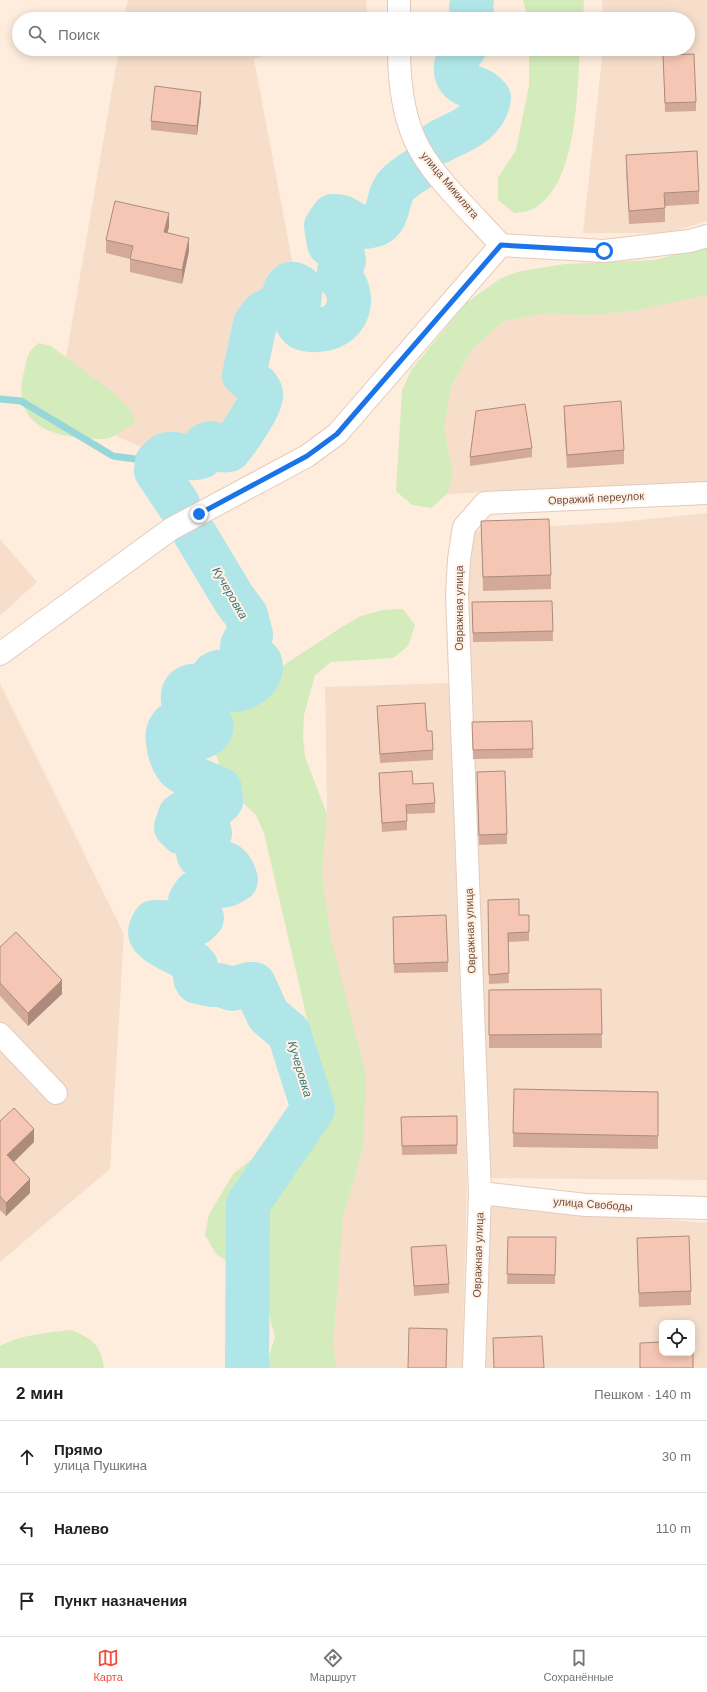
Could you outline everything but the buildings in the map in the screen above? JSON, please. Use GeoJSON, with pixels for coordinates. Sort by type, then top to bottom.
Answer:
{"type":"FeatureCollection","features":[{"type":"Feature","properties":{"kind":"street"},"geometry":{"type":"LineString","coordinates":[[399,0],[399,12]]}},
{"type":"Feature","properties":{"kind":"street","name":"улица Микилята"},"geometry":{"type":"LineString","coordinates":[[399,56],[402,95],[410,126],[420,150],[442,179],[501,245]]}},
{"type":"Feature","properties":{"kind":"street"},"geometry":{"type":"LineString","coordinates":[[0,654],[171,529],[307,456],[337,434],[501,245],[604,251],[690,240],[707,236]]}},
{"type":"Feature","properties":{"kind":"street","name":"Овражий переулок"},"geometry":{"type":"LineString","coordinates":[[485,503],[707,493]]}},
{"type":"Feature","properties":{"kind":"street","name":"Овражная улица"},"geometry":{"type":"LineString","coordinates":[[474,1368],[480,1193],[457,595],[459,559],[464,527],[485,503]]}},
{"type":"Feature","properties":{"kind":"street"},"geometry":{"type":"LineString","coordinates":[[0,1034],[56,1093]]}},
{"type":"Feature","properties":{"kind":"street","name":"улица Свободы"},"geometry":{"type":"LineString","coordinates":[[480,1193],[586,1206],[707,1208]]}},
{"type":"Feature","properties":{"kind":"shaded area"},"geometry":{"type":"Polygon","coordinates":[[[128,0],[366,0],[367,12],[125,12],[128,0]]]}},
{"type":"Feature","properties":{"kind":"shaded area"},"geometry":{"type":"Polygon","coordinates":[[[602,0],[707,0],[707,221],[669,233],[583,233],[602,56],[695,56],[695,12],[603,12],[602,0]]]}},
{"type":"Feature","properties":{"kind":"shaded area"},"geometry":{"type":"Polygon","coordinates":[[[118,56],[262,56],[254,59],[298,292],[200,473],[57,410],[118,56]]]}},
{"type":"Feature","properties":{"kind":"shaded area"},"geometry":{"type":"Polygon","coordinates":[[[707,295],[707,482],[447,494],[453,473],[444,428],[451,387],[472,349],[504,321],[546,313],[590,315],[635,311],[707,295]]]}},
{"type":"Feature","properties":{"kind":"shaded area"},"geometry":{"type":"Polygon","coordinates":[[[707,513],[707,1180],[484,1178],[465,595],[468,531],[620,522],[707,513]]]}},
{"type":"Feature","properties":{"kind":"shaded area"},"geometry":{"type":"Polygon","coordinates":[[[0,539],[37,582],[0,616],[0,539]]]}},
{"type":"Feature","properties":{"kind":"shaded area"},"geometry":{"type":"Polygon","coordinates":[[[0,683],[124,934],[110,1169],[0,1262],[0,683]]]}},
{"type":"Feature","properties":{"kind":"shaded area"},"geometry":{"type":"Polygon","coordinates":[[[449,683],[467,1186],[462,1368],[337,1368],[333,1347],[343,1218],[363,1148],[322,873],[327,814],[325,687],[449,683]]]}},
{"type":"Feature","properties":{"kind":"shaded area"},"geometry":{"type":"Polygon","coordinates":[[[490,1204],[707,1223],[707,1368],[484,1368],[490,1204]]]}},
{"type":"Feature","properties":{"kind":"green space"},"geometry":{"type":"Polygon","coordinates":[[[523,0],[584,0],[583,12],[526,12],[523,0]]]}},
{"type":"Feature","properties":{"kind":"green space"},"geometry":{"type":"Polygon","coordinates":[[[529,56],[580,56],[576,112],[572,136],[567,158],[559,179],[549,196],[535,208],[514,213],[498,200],[498,178],[516,150],[529,86],[529,56]]]}},
{"type":"Feature","properties":{"kind":"green space"},"geometry":{"type":"Polygon","coordinates":[[[707,246],[707,295],[635,311],[590,315],[546,313],[504,321],[472,349],[451,387],[444,428],[453,473],[447,494],[431,508],[412,505],[396,491],[402,391],[411,370],[466,303],[501,278],[521,271],[565,264],[655,260],[707,246]]]}},
{"type":"Feature","properties":{"kind":"green space"},"geometry":{"type":"Polygon","coordinates":[[[39,343],[51,346],[114,393],[131,411],[135,422],[112,437],[101,439],[69,436],[56,433],[34,422],[27,413],[23,402],[21,388],[28,356],[39,343]]]}},
{"type":"Feature","properties":{"kind":"green space"},"geometry":{"type":"Polygon","coordinates":[[[403,609],[415,625],[408,646],[393,658],[331,662],[315,675],[304,715],[303,736],[305,757],[327,814],[322,873],[331,940],[366,1074],[363,1148],[343,1218],[333,1347],[337,1368],[265,1368],[275,1337],[263,1293],[251,1276],[216,1254],[205,1235],[209,1214],[234,1173],[252,1159],[296,1148],[310,1130],[318,1070],[264,833],[256,815],[225,786],[213,743],[232,703],[250,687],[361,616],[383,610],[403,609]]]}},
{"type":"Feature","properties":{"kind":"green space"},"geometry":{"type":"Polygon","coordinates":[[[72,1330],[94,1343],[100,1353],[104,1368],[0,1368],[0,1346],[26,1336],[72,1330]]]}},
{"type":"Feature","properties":{"kind":"waterway","name":"Кучеровка"},"geometry":{"type":"LineString","coordinates":[[472,0],[472,12]]}},
{"type":"Feature","properties":{"kind":"waterway","name":"Кучеровка"},"geometry":{"type":"LineString","coordinates":[[439,142],[470,126],[477,120],[487,107],[489,98],[482,91],[465,84],[459,78],[456,66],[460,56]]}},
{"type":"Feature","properties":{"kind":"waterway","name":"Кучеровка"},"geometry":{"type":"LineString","coordinates":[[178,504],[156,471],[157,462],[165,455],[169,454],[192,458],[201,457],[205,445],[211,443],[216,445],[221,450],[229,450],[237,439],[249,422],[261,398],[261,393],[258,387],[244,375],[255,324],[262,314],[281,303],[286,288],[290,284],[294,284],[300,287],[297,321],[301,327],[310,330],[321,330],[331,327],[341,320],[345,315],[349,302],[347,288],[339,277],[339,271],[344,261],[343,256],[329,244],[326,226],[333,216],[343,217],[356,225],[364,227],[373,226],[380,222],[384,217],[390,198],[397,185],[420,168]]}},
{"type":"Feature","properties":{"kind":"waterway"},"geometry":{"type":"LineString","coordinates":[[0,399],[21,401],[113,456],[157,462]]}},
{"type":"Feature","properties":{"kind":"waterway","name":"Кучеровка"},"geometry":{"type":"LineString","coordinates":[[195,534],[234,599],[246,615],[251,634],[245,640],[242,647],[244,651],[258,659],[261,667],[255,680],[242,689],[237,690],[229,686],[226,677],[218,672],[214,674],[205,686],[191,686],[184,692],[183,699],[186,709],[206,718],[211,724],[211,729],[205,735],[195,738],[185,735],[177,725],[172,725],[168,731],[170,755],[176,766],[184,773],[220,789],[221,801],[209,811],[191,808],[180,815],[176,827],[182,833],[200,826],[208,826],[210,833],[197,848],[199,856],[226,864],[230,867],[236,880],[227,885],[208,888],[195,893],[190,901],[190,905],[191,908],[202,918],[197,923],[186,924],[154,922],[150,933],[159,943],[188,959],[196,966],[195,978],[197,982],[220,985],[232,989],[254,984],[268,1015],[289,1033],[313,1109],[248,1204],[247,1368]]}},
{"type":"Feature","properties":{"kind":"route"},"geometry":{"type":"LineString","coordinates":[[199,514],[307,456],[337,434],[501,245],[604,251]]}}]}
